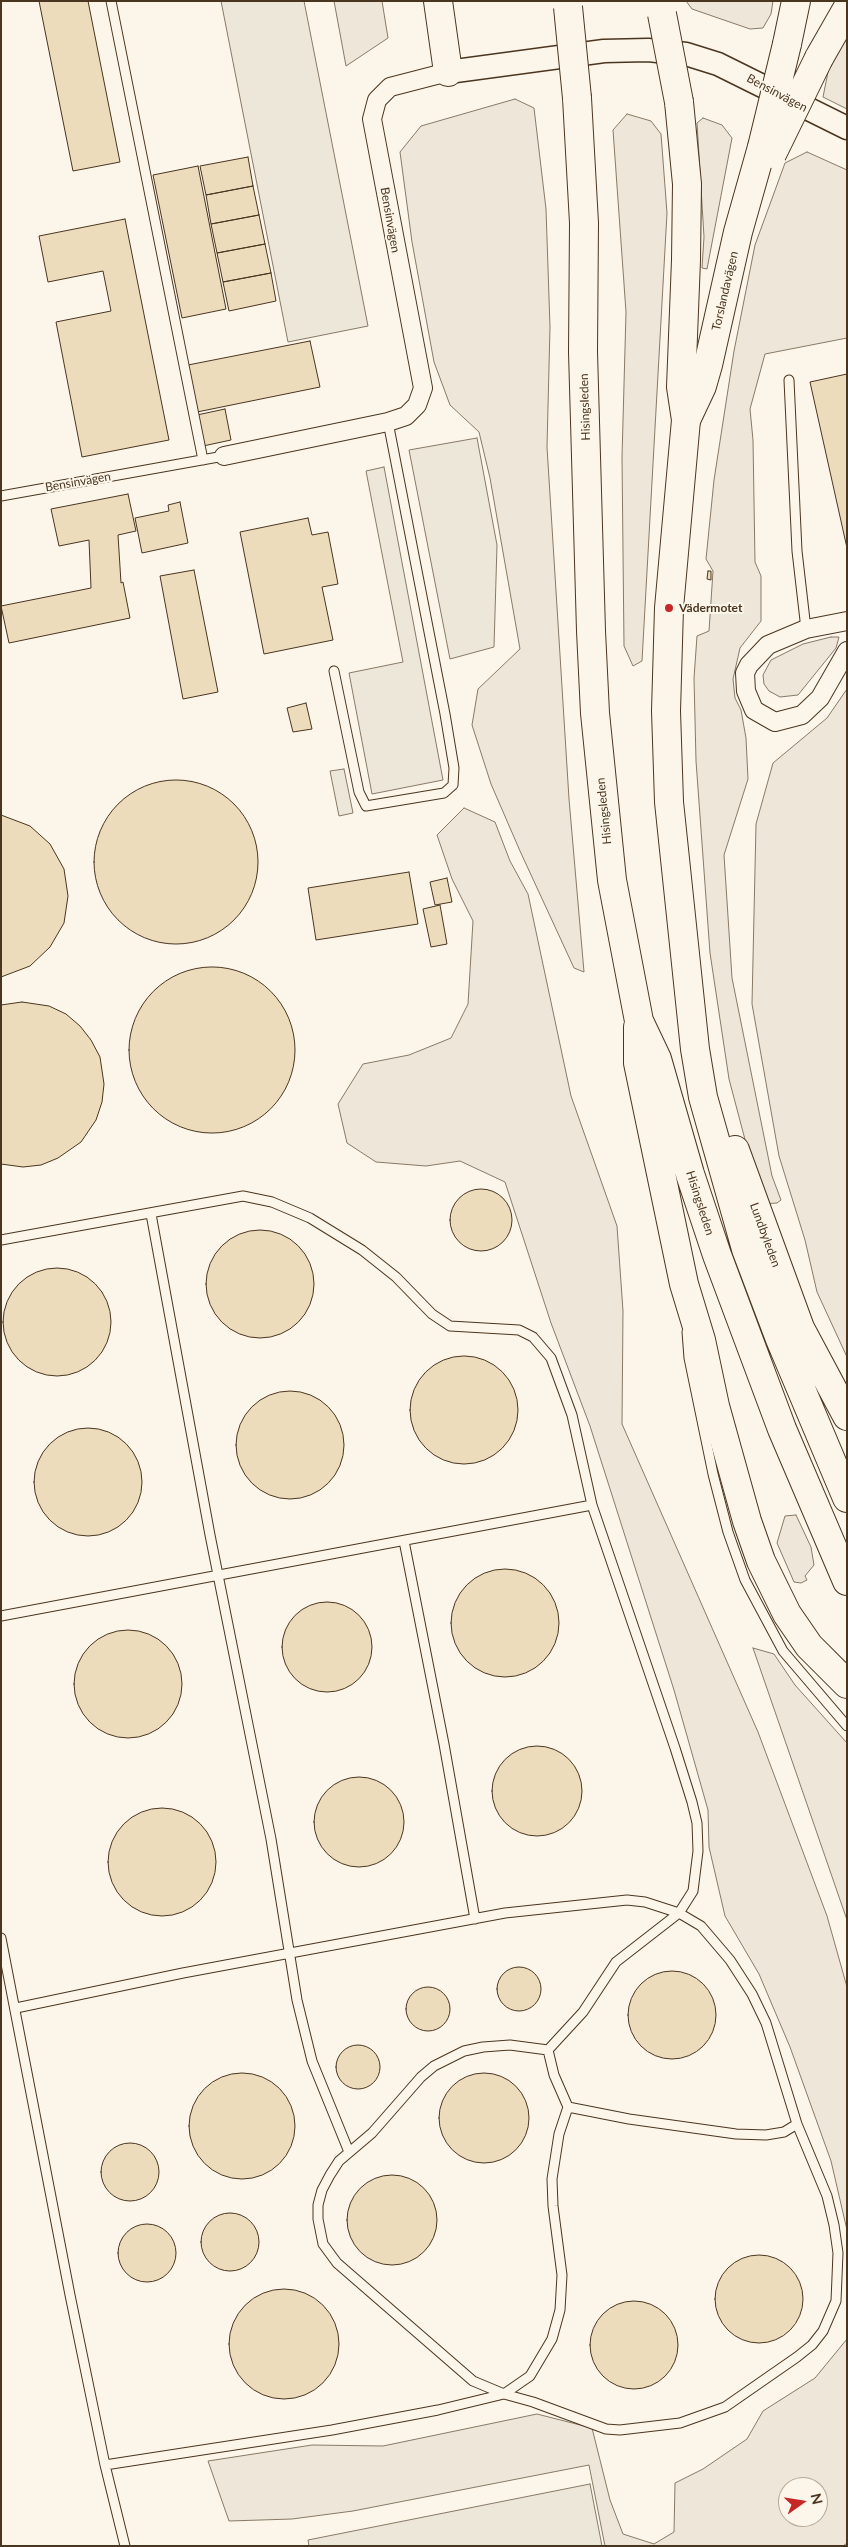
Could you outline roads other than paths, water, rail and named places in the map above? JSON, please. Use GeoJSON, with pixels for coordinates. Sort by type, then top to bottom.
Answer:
{"type":"FeatureCollection","features":[{"type":"Feature","properties":{"kind":"main road"},"geometry":{"type":"LineString","coordinates":[[438,1],[448,72]]}},
{"type":"Feature","properties":{"kind":"main road"},"geometry":{"type":"LineString","coordinates":[[764,154],[796,1]]}},
{"type":"Feature","properties":{"kind":"main road","name":"Hisingsleden"},"geometry":{"type":"LineString","coordinates":[[568,4],[577,98],[584,222],[583,352],[596,713],[612,880],[639,1021],[657,1059],[690,1174],[746,1337],[782,1429],[847,1581]]}},
{"type":"Feature","properties":{"kind":"main road"},"geometry":{"type":"LineString","coordinates":[[660,8],[679,102],[687,184],[681,387],[686,420],[669,608],[666,711],[669,802],[695,1049],[703,1097],[746,1249],[780,1340],[847,1498]]}},
{"type":"Feature","properties":{"kind":"main road"},"geometry":{"type":"LineString","coordinates":[[764,154],[847,9]]}},
{"type":"Feature","properties":{"kind":"main road","name":"Torslandavägen"},"geometry":{"type":"LineString","coordinates":[[686,420],[706,372],[738,232],[764,154]]}},
{"type":"Feature","properties":{"kind":"main road"},"geometry":{"type":"LineString","coordinates":[[639,1021],[638,1063],[684,1284],[703,1347],[731,1465],[761,1562],[794,1626],[809,1646],[847,1684]]}},
{"type":"Feature","properties":{"kind":"main road","name":"Lundbyleden"},"geometry":{"type":"LineString","coordinates":[[695,1049],[714,1091],[800,1328],[847,1416]]}},
{"type":"Feature","properties":{"kind":"street","name":"Bensinvägen"},"geometry":{"type":"LineString","coordinates":[[224,456],[388,422],[406,416],[417,405],[423,388],[372,119],[377,100],[390,87],[448,72],[604,50],[648,50],[686,54],[718,64],[847,128]]}},
{"type":"Feature","properties":{"kind":"street"},"geometry":{"type":"LineString","coordinates":[[847,621],[806,629],[768,645],[749,665],[745,674],[746,691],[754,710],[775,722],[802,715],[820,698],[847,651]]}},
{"type":"Feature","properties":{"kind":"lane"},"geometry":{"type":"LineString","coordinates":[[111,1],[203,460]]}},
{"type":"Feature","properties":{"kind":"lane"},"geometry":{"type":"LineString","coordinates":[[789,380],[797,551],[806,629]]}},
{"type":"Feature","properties":{"kind":"lane"},"geometry":{"type":"LineString","coordinates":[[334,671],[360,792],[366,806],[444,792],[453,785],[454,768],[445,714],[388,422]]}},
{"type":"Feature","properties":{"kind":"lane","name":"Bensinvägen"},"geometry":{"type":"LineString","coordinates":[[1,496],[224,456]]}},
{"type":"Feature","properties":{"kind":"lane"},"geometry":{"type":"LineString","coordinates":[[1,1240],[243,1196],[272,1202],[310,1218],[362,1250],[396,1277],[432,1314],[450,1326],[519,1330],[534,1337],[552,1358],[572,1415],[592,1505],[692,1802],[698,1851],[693,1891],[679,1913],[616,1962],[583,2012],[548,2050]]}},
{"type":"Feature","properties":{"kind":"lane"},"geometry":{"type":"LineString","coordinates":[[151,1214],[271,1839],[297,2000],[312,2061],[350,2152]]}},
{"type":"Feature","properties":{"kind":"lane"},"geometry":{"type":"LineString","coordinates":[[684,1284],[687,1346],[696,1392],[728,1532],[745,1580],[783,1651],[847,1726]]}},
{"type":"Feature","properties":{"kind":"lane"},"geometry":{"type":"LineString","coordinates":[[1,1616],[592,1505]]}},
{"type":"Feature","properties":{"kind":"lane"},"geometry":{"type":"LineString","coordinates":[[404,1541],[444,1744],[474,1919]]}},
{"type":"Feature","properties":{"kind":"lane"},"geometry":{"type":"LineString","coordinates":[[16,2008],[505,1913],[627,1900],[645,1902],[679,1913],[700,1926],[730,1960],[752,1994],[766,2023],[797,2124],[827,2196],[838,2254],[836,2301],[823,2331],[812,2345],[725,2407],[680,2423],[660,2427],[620,2430],[606,2429],[534,2402],[504,2394],[473,2381],[328,2252],[319,2234],[318,2205],[322,2190],[339,2161],[372,2133],[422,2077],[448,2057],[464,2051],[510,2045],[548,2050]]}},
{"type":"Feature","properties":{"kind":"lane"},"geometry":{"type":"LineString","coordinates":[[1,1938],[105,2465],[125,2546]]}},
{"type":"Feature","properties":{"kind":"lane"},"geometry":{"type":"LineString","coordinates":[[105,2465],[381,2422],[504,2394],[519,2386],[534,2371],[552,2339],[560,2310],[562,2275],[553,2206],[552,2179],[558,2134],[568,2107],[554,2076],[548,2050]]}},
{"type":"Feature","properties":{"kind":"lane"},"geometry":{"type":"LineString","coordinates":[[568,2107],[629,2119],[736,2134],[766,2135],[784,2132],[797,2124]]}},
{"type":"Feature","properties":{"kind":"place","name":"Vädermotet"},"geometry":{"type":"Point","coordinates":[669,608]}}]}
